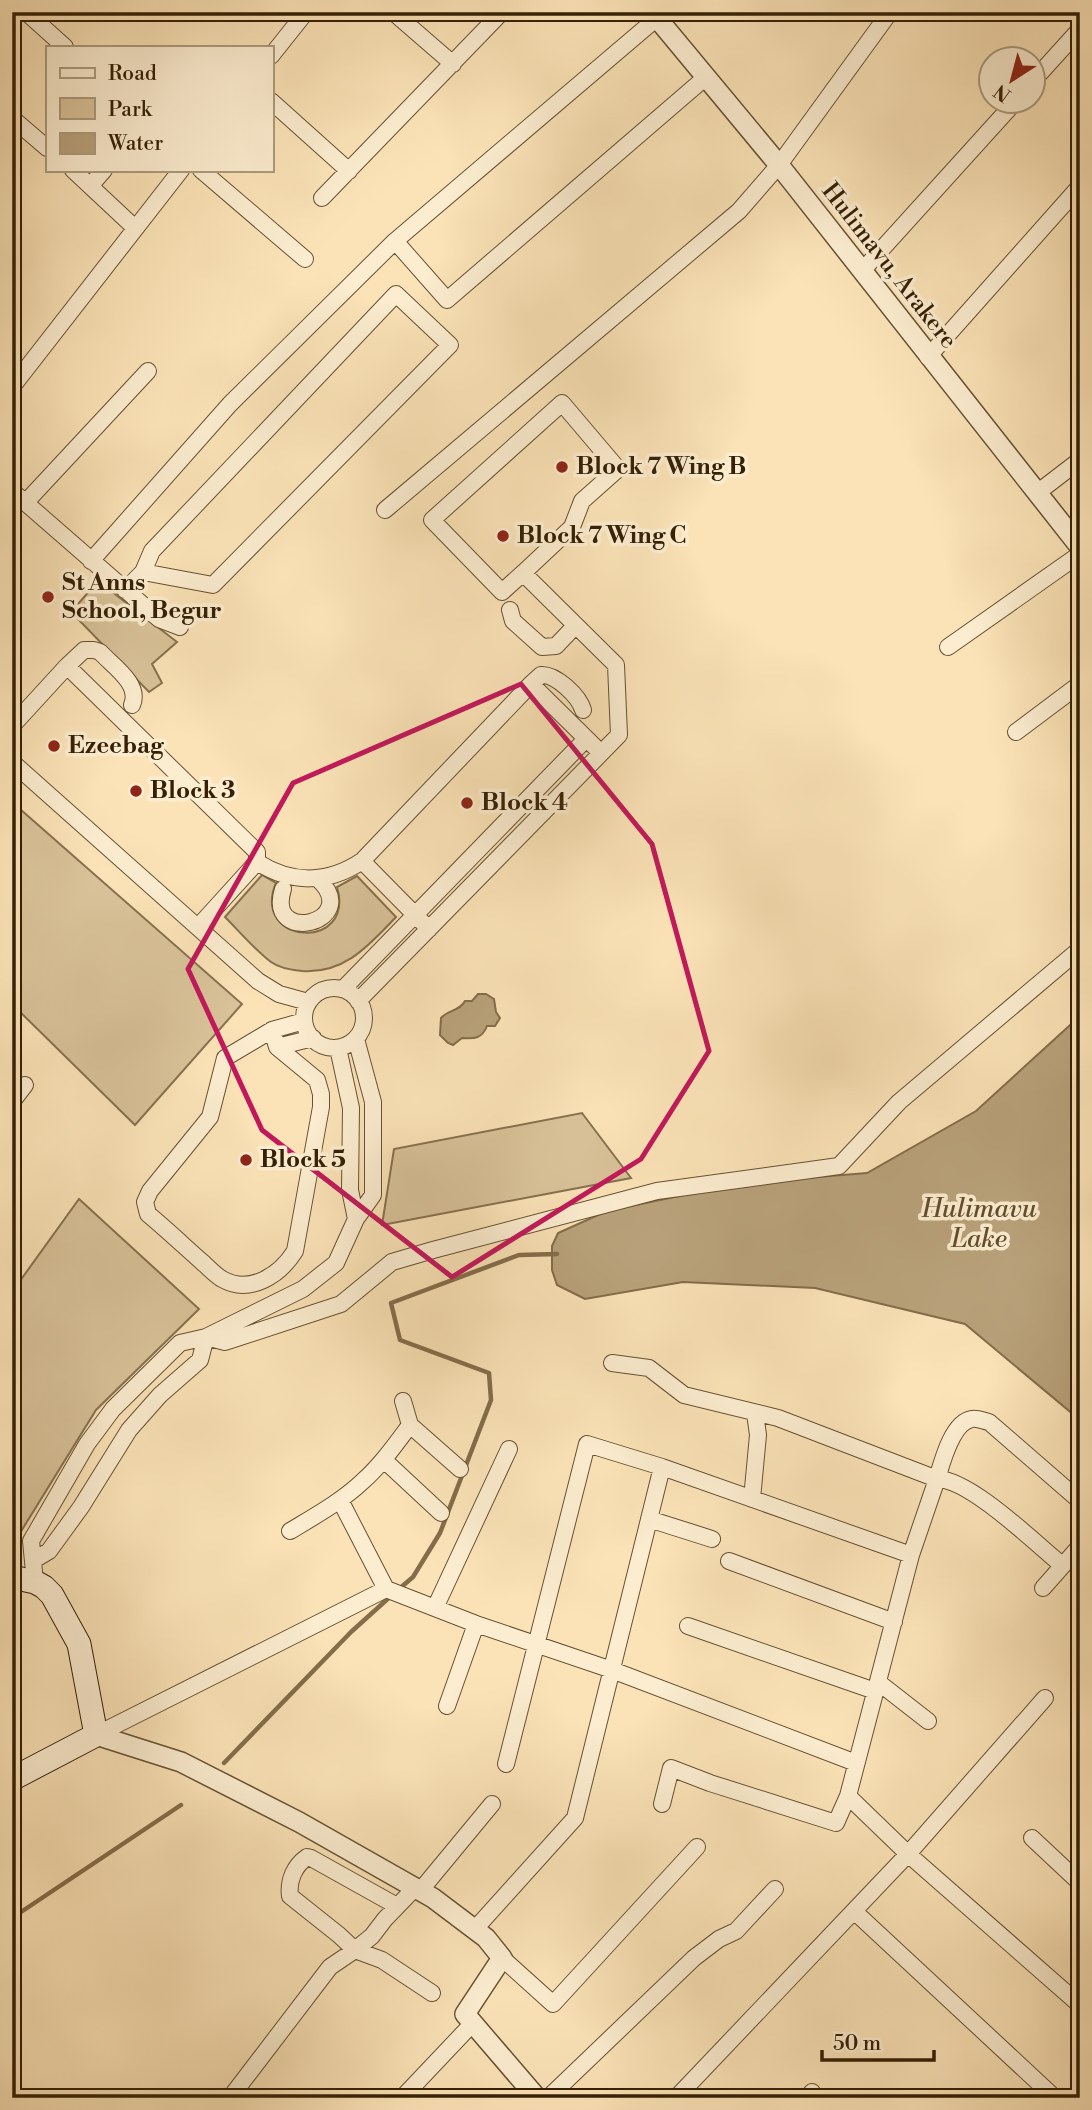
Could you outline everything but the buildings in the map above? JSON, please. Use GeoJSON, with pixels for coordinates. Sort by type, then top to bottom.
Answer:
{"type":"FeatureCollection","features":[{"type":"Feature","properties":{"kind":"main road"},"geometry":{"type":"LineString","coordinates":[[12,1779],[96,1735],[79,1644],[52,1595],[27,1573]]}},
{"type":"Feature","properties":{"kind":"street"},"geometry":{"type":"LineString","coordinates":[[26,12],[64,46]]}},
{"type":"Feature","properties":{"kind":"street"},"geometry":{"type":"LineString","coordinates":[[273,53],[306,12]]}},
{"type":"Feature","properties":{"kind":"street"},"geometry":{"type":"LineString","coordinates":[[394,12],[453,64]]}},
{"type":"Feature","properties":{"kind":"street"},"geometry":{"type":"LineString","coordinates":[[322,198],[502,12]]}},
{"type":"Feature","properties":{"kind":"street"},"geometry":{"type":"LineString","coordinates":[[384,510],[722,227],[779,165],[890,12]]}},
{"type":"Feature","properties":{"kind":"street"},"geometry":{"type":"LineString","coordinates":[[91,561],[230,404],[395,242],[655,15]]}},
{"type":"Feature","properties":{"kind":"street","name":"Hulimavu, Arakere"},"geometry":{"type":"LineString","coordinates":[[655,15],[779,165],[1080,547]]}},
{"type":"Feature","properties":{"kind":"street"},"geometry":{"type":"LineString","coordinates":[[1046,67],[1080,29]]}},
{"type":"Feature","properties":{"kind":"street"},"geometry":{"type":"LineString","coordinates":[[395,242],[447,300],[706,77]]}},
{"type":"Feature","properties":{"kind":"street"},"geometry":{"type":"LineString","coordinates":[[273,103],[349,171]]}},
{"type":"Feature","properties":{"kind":"street"},"geometry":{"type":"LineString","coordinates":[[862,271],[1002,116]]}},
{"type":"Feature","properties":{"kind":"street"},"geometry":{"type":"LineString","coordinates":[[12,118],[46,147]]}},
{"type":"Feature","properties":{"kind":"street"},"geometry":{"type":"LineString","coordinates":[[76,172],[135,228]]}},
{"type":"Feature","properties":{"kind":"street"},"geometry":{"type":"LineString","coordinates":[[91,184],[102,172]]}},
{"type":"Feature","properties":{"kind":"street"},"geometry":{"type":"LineString","coordinates":[[12,387],[179,172]]}},
{"type":"Feature","properties":{"kind":"street"},"geometry":{"type":"LineString","coordinates":[[203,172],[305,259]]}},
{"type":"Feature","properties":{"kind":"street"},"geometry":{"type":"LineString","coordinates":[[928,357],[1080,186]]}},
{"type":"Feature","properties":{"kind":"street"},"geometry":{"type":"LineString","coordinates":[[125,590],[143,572],[152,551],[396,294],[450,345],[214,585],[143,572]]}},
{"type":"Feature","properties":{"kind":"street"},"geometry":{"type":"LineString","coordinates":[[26,502],[148,371]]}},
{"type":"Feature","properties":{"kind":"street"},"geometry":{"type":"LineString","coordinates":[[562,403],[618,469],[582,501],[572,527],[523,573],[502,592],[432,520],[562,403]]}},
{"type":"Feature","properties":{"kind":"street"},"geometry":{"type":"LineString","coordinates":[[1037,493],[1080,460]]}},
{"type":"Feature","properties":{"kind":"street"},"geometry":{"type":"LineString","coordinates":[[12,491],[159,619],[180,627]]}},
{"type":"Feature","properties":{"kind":"street"},"geometry":{"type":"LineString","coordinates":[[948,647],[1080,554]]}},
{"type":"Feature","properties":{"kind":"street"},"geometry":{"type":"LineString","coordinates":[[358,1001],[619,735],[617,665],[523,573]]}},
{"type":"Feature","properties":{"kind":"street"},"geometry":{"type":"LineString","coordinates":[[510,610],[513,621],[542,647],[556,646],[575,626]]}},
{"type":"Feature","properties":{"kind":"street"},"geometry":{"type":"LineString","coordinates":[[12,726],[84,650],[100,652],[132,685],[135,697],[132,705]]}},
{"type":"Feature","properties":{"kind":"street"},"geometry":{"type":"LineString","coordinates":[[67,666],[257,852],[257,862],[198,927]]}},
{"type":"Feature","properties":{"kind":"street"},"geometry":{"type":"LineString","coordinates":[[257,862],[293,878],[318,879],[341,873],[362,861],[541,676],[550,675],[579,701],[583,710]]}},
{"type":"Feature","properties":{"kind":"street"},"geometry":{"type":"LineString","coordinates":[[531,684],[601,753]]}},
{"type":"Feature","properties":{"kind":"street"},"geometry":{"type":"LineString","coordinates":[[1016,732],[1080,684]]}},
{"type":"Feature","properties":{"kind":"street"},"geometry":{"type":"LineString","coordinates":[[343,989],[586,739]]}},
{"type":"Feature","properties":{"kind":"street"},"geometry":{"type":"LineString","coordinates":[[12,762],[268,988],[288,998],[308,1002]]}},
{"type":"Feature","properties":{"kind":"street"},"geometry":{"type":"LineString","coordinates":[[362,861],[429,929]]}},
{"type":"Feature","properties":{"kind":"street"},"geometry":{"type":"LineString","coordinates":[[283,888],[283,911],[293,921],[308,924],[321,918],[329,905],[328,890],[318,879]]}},
{"type":"Feature","properties":{"kind":"street"},"geometry":{"type":"LineString","coordinates":[[206,1337],[225,1342],[341,1304],[392,1262],[446,1247],[657,1191],[839,1166],[899,1102],[1080,949]]}},
{"type":"Feature","properties":{"kind":"street"},"geometry":{"type":"LineString","coordinates":[[27,1573],[31,1541],[87,1444],[113,1409],[180,1343],[206,1337],[303,1289],[337,1264],[356,1219],[373,1195],[373,1102],[356,1039],[364,1021],[363,1011],[352,994],[343,989],[324,990],[308,1002],[304,1011],[307,1032],[320,1045],[338,1048],[356,1039]]}},
{"type":"Feature","properties":{"kind":"street"},"geometry":{"type":"LineString","coordinates":[[272,1030],[277,1047],[317,1080],[321,1107],[295,1251],[284,1265],[267,1278],[256,1283],[243,1284],[222,1279],[148,1214],[145,1202],[150,1191],[210,1117],[225,1058],[272,1030],[304,1021]]}},
{"type":"Feature","properties":{"kind":"street"},"geometry":{"type":"LineString","coordinates":[[277,1047],[313,1038]]}},
{"type":"Feature","properties":{"kind":"street"},"geometry":{"type":"LineString","coordinates":[[338,1048],[351,1108],[350,1190],[356,1219]]}},
{"type":"Feature","properties":{"kind":"street"},"geometry":{"type":"LineString","coordinates":[[12,1102],[26,1085]]}},
{"type":"Feature","properties":{"kind":"street"},"geometry":{"type":"LineString","coordinates":[[27,1573],[49,1551],[74,1518],[129,1430],[160,1395],[200,1360],[206,1337]]}},
{"type":"Feature","properties":{"kind":"street"},"geometry":{"type":"LineString","coordinates":[[612,1363],[649,1368],[684,1395],[778,1418],[936,1479],[947,1479],[986,1502],[1062,1566]]}},
{"type":"Feature","properties":{"kind":"street"},"geometry":{"type":"LineString","coordinates":[[403,1401],[410,1425],[460,1469]]}},
{"type":"Feature","properties":{"kind":"street"},"geometry":{"type":"LineString","coordinates":[[752,1499],[758,1435],[755,1413]]}},
{"type":"Feature","properties":{"kind":"street"},"geometry":{"type":"LineString","coordinates":[[662,1804],[671,1768],[836,1823],[848,1796],[911,1555],[949,1441],[966,1421],[974,1418],[989,1422],[1080,1501]]}},
{"type":"Feature","properties":{"kind":"street"},"geometry":{"type":"LineString","coordinates":[[290,1531],[340,1500],[363,1481],[410,1425]]}},
{"type":"Feature","properties":{"kind":"street"},"geometry":{"type":"LineString","coordinates":[[506,1764],[587,1444],[662,1467],[911,1555]]}},
{"type":"Feature","properties":{"kind":"street"},"geometry":{"type":"LineString","coordinates":[[435,1608],[509,1449]]}},
{"type":"Feature","properties":{"kind":"street"},"geometry":{"type":"LineString","coordinates":[[383,1460],[441,1513]]}},
{"type":"Feature","properties":{"kind":"street"},"geometry":{"type":"LineString","coordinates":[[475,1929],[575,1818],[662,1467]]}},
{"type":"Feature","properties":{"kind":"street"},"geometry":{"type":"LineString","coordinates":[[340,1500],[392,1591],[612,1670],[856,1763]]}},
{"type":"Feature","properties":{"kind":"street"},"geometry":{"type":"LineString","coordinates":[[649,1518],[712,1539]]}},
{"type":"Feature","properties":{"kind":"street"},"geometry":{"type":"LineString","coordinates":[[1042,1588],[1080,1546]]}},
{"type":"Feature","properties":{"kind":"street"},"geometry":{"type":"LineString","coordinates":[[729,1561],[894,1622]]}},
{"type":"Feature","properties":{"kind":"street"},"geometry":{"type":"LineString","coordinates":[[96,1735],[392,1591]]}},
{"type":"Feature","properties":{"kind":"street"},"geometry":{"type":"LineString","coordinates":[[447,1706],[476,1623]]}},
{"type":"Feature","properties":{"kind":"street"},"geometry":{"type":"LineString","coordinates":[[688,1626],[876,1686],[928,1721]]}},
{"type":"Feature","properties":{"kind":"street"},"geometry":{"type":"LineString","coordinates":[[677,2098],[855,1912],[1045,1698]]}},
{"type":"Feature","properties":{"kind":"street"},"geometry":{"type":"LineString","coordinates":[[96,1735],[164,1756],[201,1771],[299,1822],[417,1889],[486,1938],[502,1958],[553,2004],[697,1847]]}},
{"type":"Feature","properties":{"kind":"street"},"geometry":{"type":"LineString","coordinates":[[848,1796],[908,1854],[1080,2005]]}},
{"type":"Feature","properties":{"kind":"street"},"geometry":{"type":"LineString","coordinates":[[230,2098],[330,1967],[372,1936],[492,1804]]}},
{"type":"Feature","properties":{"kind":"street"},"geometry":{"type":"LineString","coordinates":[[1032,1838],[1080,1882]]}},
{"type":"Feature","properties":{"kind":"street"},"geometry":{"type":"LineString","coordinates":[[397,1906],[311,1858],[300,1861],[292,1874],[290,1896],[355,1950],[382,1960],[432,1993]]}},
{"type":"Feature","properties":{"kind":"street"},"geometry":{"type":"LineString","coordinates":[[548,2098],[694,1958],[719,1939],[736,1931],[775,1889]]}},
{"type":"Feature","properties":{"kind":"street"},"geometry":{"type":"LineString","coordinates":[[855,1912],[1055,2098]]}},
{"type":"Feature","properties":{"kind":"street"},"geometry":{"type":"LineString","coordinates":[[502,1958],[465,2014],[537,2098]]}},
{"type":"Feature","properties":{"kind":"street"},"geometry":{"type":"LineString","coordinates":[[402,2098],[473,2023]]}},
{"type":"Feature","properties":{"kind":"highlighted area"},"geometry":{"type":"Polygon","coordinates":[[[521,684],[652,844],[709,1051],[641,1159],[452,1277],[262,1130],[188,969],[293,783],[521,684]]]}},
{"type":"Feature","properties":{"kind":"green space"},"geometry":{"type":"Polygon","coordinates":[[[98,581],[177,642],[152,664],[162,683],[149,692],[71,612],[98,581]]]}},
{"type":"Feature","properties":{"kind":"green space"},"geometry":{"type":"Polygon","coordinates":[[[12,802],[242,1004],[135,1125],[12,1004],[12,802]]]}},
{"type":"Feature","properties":{"kind":"green space"},"geometry":{"type":"Polygon","coordinates":[[[262,875],[276,883],[272,904],[277,919],[289,929],[304,933],[319,931],[332,923],[339,908],[337,887],[357,876],[396,917],[366,947],[344,963],[317,971],[282,967],[265,957],[225,917],[262,875]]]}},
{"type":"Feature","properties":{"kind":"green space"},"geometry":{"type":"Polygon","coordinates":[[[582,1113],[631,1178],[382,1225],[394,1149],[582,1113]]]}},
{"type":"Feature","properties":{"kind":"green space"},"geometry":{"type":"Polygon","coordinates":[[[79,1199],[199,1309],[96,1410],[12,1546],[12,1292],[79,1199]]]}},
{"type":"Feature","properties":{"kind":"water"},"geometry":{"type":"Polygon","coordinates":[[[478,994],[486,994],[494,999],[500,1018],[495,1026],[487,1026],[483,1034],[477,1037],[462,1038],[453,1045],[448,1043],[440,1035],[441,1018],[465,1001],[472,1001],[478,994]]]}},
{"type":"Feature","properties":{"kind":"water","name":"Hulimavu Lake"},"geometry":{"type":"Polygon","coordinates":[[[1080,1016],[1080,1420],[965,1324],[815,1288],[683,1282],[585,1299],[557,1285],[552,1270],[552,1246],[558,1233],[607,1211],[742,1183],[867,1173],[976,1111],[1080,1016]]]}},
{"type":"Feature","properties":{"kind":"waterway"},"geometry":{"type":"LineString","coordinates":[[399,1589],[413,1577],[440,1533],[491,1400],[489,1373],[400,1340],[391,1303],[519,1255],[557,1254]]}},
{"type":"Feature","properties":{"kind":"waterway"},"geometry":{"type":"LineString","coordinates":[[224,1763],[351,1632],[392,1595]]}},
{"type":"Feature","properties":{"kind":"waterway"},"geometry":{"type":"LineString","coordinates":[[12,1918],[181,1805]]}},
{"type":"Feature","properties":{"kind":"place","name":"Block 7 Wing B"},"geometry":{"type":"Point","coordinates":[562,467]}},
{"type":"Feature","properties":{"kind":"place","name":"Block 7 Wing C"},"geometry":{"type":"Point","coordinates":[503,536]}},
{"type":"Feature","properties":{"kind":"place","name":"St Anns School, Begur"},"geometry":{"type":"Point","coordinates":[48,597]}},
{"type":"Feature","properties":{"kind":"place","name":"Ezeebag"},"geometry":{"type":"Point","coordinates":[54,746]}},
{"type":"Feature","properties":{"kind":"place","name":"Block 3"},"geometry":{"type":"Point","coordinates":[136,791]}},
{"type":"Feature","properties":{"kind":"place","name":"Block 4"},"geometry":{"type":"Point","coordinates":[467,803]}},
{"type":"Feature","properties":{"kind":"place","name":"Block 5"},"geometry":{"type":"Point","coordinates":[246,1160]}}]}
